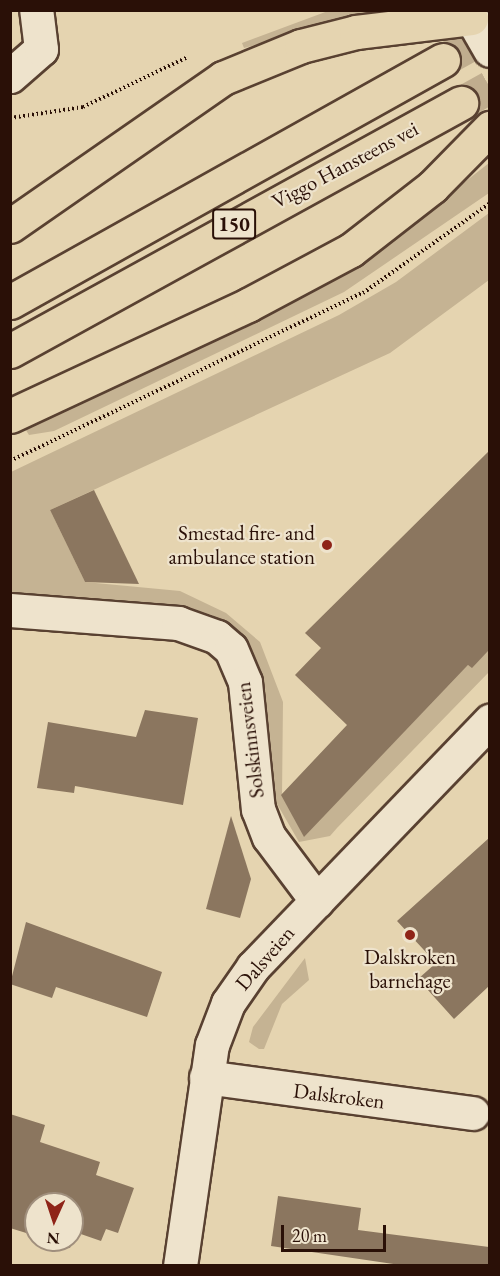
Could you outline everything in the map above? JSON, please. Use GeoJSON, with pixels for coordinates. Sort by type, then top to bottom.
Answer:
{"type":"FeatureCollection","features":[{"type":"Feature","properties":{"kind":"highway"},"geometry":{"type":"LineString","coordinates":[[10,226],[223,78],[301,46],[356,32],[469,14]]}},
{"type":"Feature","properties":{"kind":"highway","name":"Viggo Hansteens vei"},"geometry":{"type":"LineString","coordinates":[[10,302],[443,60]]}},
{"type":"Feature","properties":{"kind":"highway","name":"Viggo Hansteens vei"},"geometry":{"type":"LineString","coordinates":[[10,351],[460,103]]}},
{"type":"Feature","properties":{"kind":"highway"},"geometry":{"type":"LineString","coordinates":[[10,416],[248,305],[351,249],[432,187],[489,128]]}},
{"type":"Feature","properties":{"kind":"street"},"geometry":{"type":"LineString","coordinates":[[10,76],[41,49],[36,10]]}},
{"type":"Feature","properties":{"kind":"street"},"geometry":{"type":"LineString","coordinates":[[469,14],[489,50]]}},
{"type":"Feature","properties":{"kind":"street","name":"Solskinnsveien"},"geometry":{"type":"LineString","coordinates":[[10,610],[178,623],[218,637],[231,649],[245,682],[258,809],[269,837],[317,900]]}},
{"type":"Feature","properties":{"kind":"street","name":"Dalsveien"},"geometry":{"type":"LineString","coordinates":[[180,1266],[206,1077],[219,1024],[238,986],[489,721]]}},
{"type":"Feature","properties":{"kind":"street","name":"Dalskroken"},"geometry":{"type":"LineString","coordinates":[[206,1077],[473,1113]]}},
{"type":"Feature","properties":{"kind":"path"},"geometry":{"type":"LineString","coordinates":[[10,118],[83,107],[191,56]]}},
{"type":"Feature","properties":{"kind":"shaded area"},"geometry":{"type":"Polygon","coordinates":[[[328,11],[377,11],[244,48],[242,43],[328,11]]]}},
{"type":"Feature","properties":{"kind":"shaded area"},"geometry":{"type":"Polygon","coordinates":[[[489,163],[489,193],[344,292],[54,431],[29,435],[24,427],[359,265],[489,163]]]}},
{"type":"Feature","properties":{"kind":"shaded area"},"geometry":{"type":"Polygon","coordinates":[[[489,213],[489,280],[390,353],[50,510],[85,582],[180,591],[226,613],[260,642],[283,702],[282,796],[304,836],[468,665],[472,667],[489,650],[489,672],[330,836],[299,842],[273,797],[265,687],[248,648],[212,615],[181,606],[11,597],[11,472],[339,315],[396,282],[489,213]]]}},
{"type":"Feature","properties":{"kind":"shaded area"},"geometry":{"type":"Polygon","coordinates":[[[305,958],[309,980],[282,1004],[264,1049],[259,1049],[249,1042],[253,1027],[305,958]]]}},
{"type":"Feature","properties":{"kind":"building"},"geometry":{"type":"Polygon","coordinates":[[[489,451],[489,650],[472,668],[468,665],[304,837],[281,795],[347,725],[295,675],[321,648],[305,633],[489,451]]]}},
{"type":"Feature","properties":{"kind":"building"},"geometry":{"type":"Polygon","coordinates":[[[94,490],[139,584],[85,582],[50,510],[94,490]]]}},
{"type":"Feature","properties":{"kind":"building"},"geometry":{"type":"Polygon","coordinates":[[[145,710],[198,718],[183,805],[75,786],[74,793],[37,788],[48,722],[136,737],[145,710]]]}},
{"type":"Feature","properties":{"kind":"building"},"geometry":{"type":"Polygon","coordinates":[[[231,816],[251,879],[240,918],[206,909],[231,816]]]}},
{"type":"Feature","properties":{"kind":"building"},"geometry":{"type":"Polygon","coordinates":[[[489,838],[489,986],[454,1019],[418,979],[436,963],[397,921],[489,838]]]}},
{"type":"Feature","properties":{"kind":"building"},"geometry":{"type":"Polygon","coordinates":[[[26,922],[162,972],[147,1017],[56,987],[52,998],[10,984],[26,922]]]}},
{"type":"Feature","properties":{"kind":"building"},"geometry":{"type":"Polygon","coordinates":[[[10,1114],[45,1125],[40,1142],[100,1162],[96,1175],[134,1188],[118,1233],[106,1229],[101,1241],[84,1235],[84,1192],[24,1192],[24,1232],[10,1228],[10,1114]]]}},
{"type":"Feature","properties":{"kind":"building"},"geometry":{"type":"Polygon","coordinates":[[[278,1196],[361,1208],[358,1230],[489,1247],[489,1266],[407,1266],[271,1246],[278,1196]]]}},
{"type":"Feature","properties":{"kind":"tunnel"},"geometry":{"type":"LineString","coordinates":[[443,60],[490,34]]}},
{"type":"Feature","properties":{"kind":"tunnel"},"geometry":{"type":"LineString","coordinates":[[461,103],[490,87]]}},
{"type":"Feature","properties":{"kind":"place","name":"Smestad fire- and ambulance station"},"geometry":{"type":"Point","coordinates":[327,545]}},
{"type":"Feature","properties":{"kind":"place","name":"Dalskroken barnehage"},"geometry":{"type":"Point","coordinates":[410,935]}}]}
